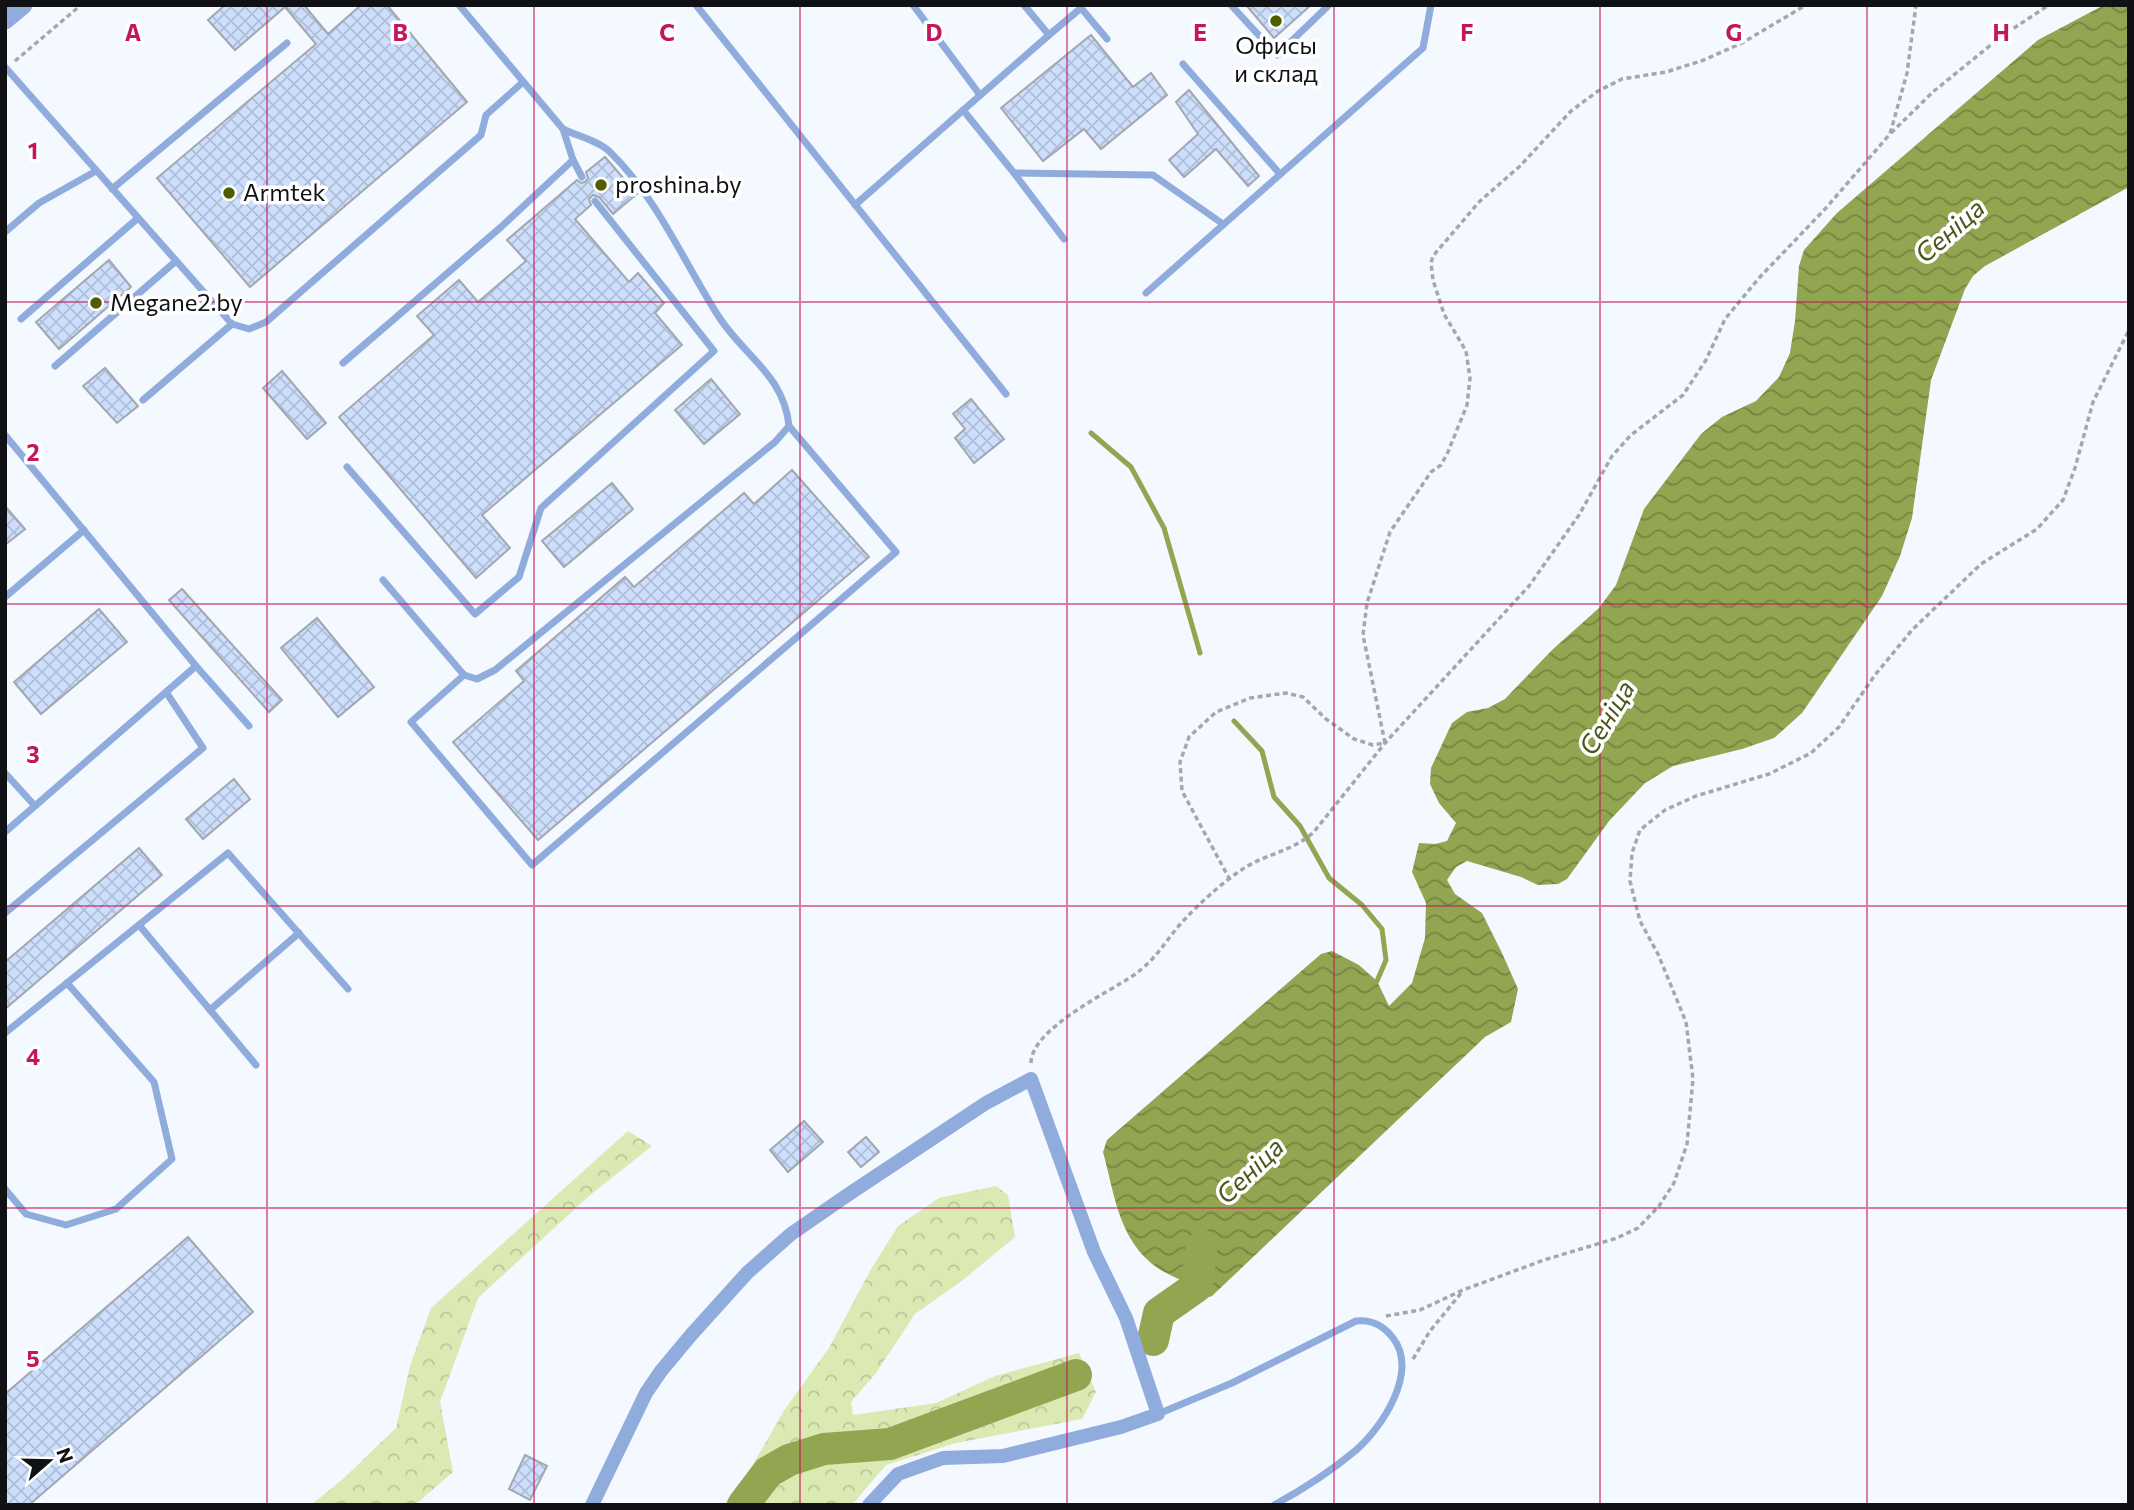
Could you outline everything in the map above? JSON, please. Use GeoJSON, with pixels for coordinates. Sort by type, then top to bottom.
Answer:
{"type":"FeatureCollection","features":[{"type":"Feature","properties":{"kind":"street"},"geometry":{"type":"LineString","coordinates":[[5,20],[23,5]]}},
{"type":"Feature","properties":{"kind":"street"},"geometry":{"type":"LineString","coordinates":[[592,1505],[646,1393],[683,1344],[747,1273],[791,1234],[849,1194],[986,1104],[1031,1079],[1094,1252],[1126,1318],[1158,1414],[1121,1427],[1003,1456],[943,1458],[898,1474],[869,1505]]}},
{"type":"Feature","properties":{"kind":"lane"},"geometry":{"type":"LineString","coordinates":[[459,5],[563,129],[573,160],[582,177]]}},
{"type":"Feature","properties":{"kind":"lane"},"geometry":{"type":"LineString","coordinates":[[696,5],[1006,394]]}},
{"type":"Feature","properties":{"kind":"lane"},"geometry":{"type":"LineString","coordinates":[[913,5],[980,95]]}},
{"type":"Feature","properties":{"kind":"lane"},"geometry":{"type":"LineString","coordinates":[[1024,5],[1048,35]]}},
{"type":"Feature","properties":{"kind":"lane"},"geometry":{"type":"LineString","coordinates":[[1231,5],[1277,55],[1329,5]]}},
{"type":"Feature","properties":{"kind":"lane"},"geometry":{"type":"LineString","coordinates":[[1146,293],[1423,48],[1431,5]]}},
{"type":"Feature","properties":{"kind":"lane"},"geometry":{"type":"LineString","coordinates":[[855,205],[1081,8],[1107,39]]}},
{"type":"Feature","properties":{"kind":"lane"},"geometry":{"type":"LineString","coordinates":[[112,189],[287,43]]}},
{"type":"Feature","properties":{"kind":"lane"},"geometry":{"type":"LineString","coordinates":[[1183,64],[1280,174]]}},
{"type":"Feature","properties":{"kind":"lane"},"geometry":{"type":"LineString","coordinates":[[6,67],[232,324],[249,328],[266,323],[481,135],[486,115],[523,82]]}},
{"type":"Feature","properties":{"kind":"lane"},"geometry":{"type":"LineString","coordinates":[[963,110],[1065,239]]}},
{"type":"Feature","properties":{"kind":"lane"},"geometry":{"type":"LineString","coordinates":[[464,675],[411,722],[532,865],[896,552],[789,426],[788,408],[771,377],[720,319],[645,191],[608,150],[563,129]]}},
{"type":"Feature","properties":{"kind":"lane"},"geometry":{"type":"LineString","coordinates":[[343,363],[501,227],[573,160]]}},
{"type":"Feature","properties":{"kind":"lane"},"geometry":{"type":"LineString","coordinates":[[5,232],[39,203],[96,171]]}},
{"type":"Feature","properties":{"kind":"lane"},"geometry":{"type":"LineString","coordinates":[[1014,173],[1153,175],[1223,224]]}},
{"type":"Feature","properties":{"kind":"lane"},"geometry":{"type":"LineString","coordinates":[[347,467],[475,614],[519,577],[541,508],[713,351],[595,201]]}},
{"type":"Feature","properties":{"kind":"lane"},"geometry":{"type":"LineString","coordinates":[[21,318],[138,218]]}},
{"type":"Feature","properties":{"kind":"lane"},"geometry":{"type":"LineString","coordinates":[[55,366],[176,261]]}},
{"type":"Feature","properties":{"kind":"lane"},"geometry":{"type":"LineString","coordinates":[[143,400],[232,324]]}},
{"type":"Feature","properties":{"kind":"lane"},"geometry":{"type":"LineString","coordinates":[[383,580],[464,675],[477,679],[495,670],[775,443],[789,426]]}},
{"type":"Feature","properties":{"kind":"lane"},"geometry":{"type":"LineString","coordinates":[[5,435],[249,726]]}},
{"type":"Feature","properties":{"kind":"lane"},"geometry":{"type":"LineString","coordinates":[[5,597],[85,530]]}},
{"type":"Feature","properties":{"kind":"lane"},"geometry":{"type":"LineString","coordinates":[[5,832],[196,666]]}},
{"type":"Feature","properties":{"kind":"lane"},"geometry":{"type":"LineString","coordinates":[[5,913],[203,747],[166,692]]}},
{"type":"Feature","properties":{"kind":"lane"},"geometry":{"type":"LineString","coordinates":[[5,773],[35,806]]}},
{"type":"Feature","properties":{"kind":"lane"},"geometry":{"type":"LineString","coordinates":[[5,1033],[228,853],[348,989]]}},
{"type":"Feature","properties":{"kind":"lane"},"geometry":{"type":"LineString","coordinates":[[139,925],[256,1065]]}},
{"type":"Feature","properties":{"kind":"lane"},"geometry":{"type":"LineString","coordinates":[[210,1010],[299,933]]}},
{"type":"Feature","properties":{"kind":"lane"},"geometry":{"type":"LineString","coordinates":[[5,1189],[26,1214],[66,1225],[116,1209],[172,1160],[154,1082],[67,983]]}},
{"type":"Feature","properties":{"kind":"lane"},"geometry":{"type":"LineString","coordinates":[[1158,1414],[1232,1382],[1356,1321],[1374,1323],[1387,1331],[1396,1341],[1403,1375],[1375,1429],[1356,1450],[1274,1505]]}},
{"type":"Feature","properties":{"kind":"path"},"geometry":{"type":"LineString","coordinates":[[6,67],[81,5]]}},
{"type":"Feature","properties":{"kind":"path"},"geometry":{"type":"LineString","coordinates":[[1385,743],[1363,635],[1367,603],[1390,532],[1448,452],[1467,405],[1470,378],[1466,351],[1444,314],[1433,279],[1433,256],[1479,202],[1520,166],[1571,111],[1598,91],[1622,79],[1666,72],[1704,60],[1742,43],[1806,5]]}},
{"type":"Feature","properties":{"kind":"path"},"geometry":{"type":"LineString","coordinates":[[1890,134],[1907,73],[1916,5]]}},
{"type":"Feature","properties":{"kind":"path"},"geometry":{"type":"LineString","coordinates":[[1031,1079],[1031,1057],[1037,1045],[1049,1034],[1072,1014],[1134,975],[1158,955],[1184,920],[1247,866],[1299,844],[1313,833],[1385,743],[1529,586],[1579,515],[1612,456],[1631,435],[1683,395],[1706,360],[1725,319],[1759,278],[1826,208],[1890,134],[1934,91],[2002,36],[2049,5]]}},
{"type":"Feature","properties":{"kind":"path"},"geometry":{"type":"LineString","coordinates":[[1363,1320],[1420,1310],[1463,1290],[1544,1260],[1617,1238],[1638,1228],[1659,1206],[1674,1183],[1687,1144],[1693,1079],[1686,1022],[1658,954],[1640,921],[1630,881],[1632,853],[1640,830],[1665,810],[1696,796],[1769,774],[1811,753],[1839,727],[1875,675],[1912,630],[1981,564],[2037,529],[2063,500],[2075,468],[2093,402],[2129,330]]}},
{"type":"Feature","properties":{"kind":"path"},"geometry":{"type":"LineString","coordinates":[[1230,880],[1182,791],[1180,762],[1189,737],[1216,712],[1250,698],[1286,692],[1303,697],[1326,719],[1354,739],[1373,745],[1385,743]]}},
{"type":"Feature","properties":{"kind":"path"},"geometry":{"type":"LineString","coordinates":[[1403,1375],[1430,1331],[1463,1290]]}},
{"type":"Feature","properties":{"kind":"green space"},"geometry":{"type":"Polygon","coordinates":[[[628,1131],[652,1146],[589,1196],[478,1298],[440,1402],[453,1472],[415,1505],[311,1505],[344,1478],[396,1428],[410,1366],[431,1308],[628,1131]]]}},
{"type":"Feature","properties":{"kind":"green space"},"geometry":{"type":"Polygon","coordinates":[[[996,1186],[1008,1195],[1015,1237],[963,1280],[915,1314],[876,1373],[851,1402],[853,1415],[936,1403],[995,1376],[1079,1353],[1096,1392],[1082,1419],[956,1443],[886,1465],[852,1505],[724,1505],[745,1478],[785,1409],[829,1348],[870,1271],[898,1226],[939,1198],[996,1186]]]}},
{"type":"Feature","properties":{"kind":"water"},"geometry":{"type":"Polygon","coordinates":[[[2104,5],[2129,5],[2129,187],[1985,266],[1973,276],[1965,289],[1931,380],[1912,518],[1900,556],[1882,596],[1802,713],[1774,738],[1673,766],[1645,783],[1609,821],[1567,879],[1558,884],[1538,885],[1521,877],[1467,861],[1456,867],[1447,880],[1455,894],[1482,913],[1518,989],[1511,1022],[1485,1037],[1212,1296],[1206,1298],[1189,1285],[1159,1269],[1135,1246],[1120,1217],[1103,1152],[1107,1140],[1321,954],[1332,951],[1359,965],[1377,981],[1389,1006],[1412,983],[1425,938],[1426,903],[1412,872],[1419,843],[1435,844],[1447,841],[1456,823],[1439,803],[1430,784],[1431,768],[1452,723],[1467,712],[1488,708],[1505,699],[1552,650],[1599,608],[1616,585],[1644,509],[1701,434],[1722,417],[1756,401],[1779,377],[1790,353],[1799,266],[1804,250],[1837,213],[2038,40],[2104,5]]]}},
{"type":"Feature","properties":{"kind":"building"},"geometry":{"type":"Polygon","coordinates":[[[225,5],[304,5],[328,34],[361,5],[387,5],[467,102],[250,287],[157,178],[316,44],[285,7],[235,50],[208,20],[225,5]]]}},
{"type":"Feature","properties":{"kind":"building","name":"Офисы и склад"},"geometry":{"type":"Polygon","coordinates":[[[1246,5],[1311,5],[1274,38],[1246,5]]]}},
{"type":"Feature","properties":{"kind":"building"},"geometry":{"type":"Polygon","coordinates":[[[1091,35],[1133,87],[1151,73],[1167,95],[1101,149],[1084,129],[1043,161],[1001,108],[1091,35]]]}},
{"type":"Feature","properties":{"kind":"building"},"geometry":{"type":"Polygon","coordinates":[[[1189,90],[1259,176],[1248,186],[1216,149],[1184,177],[1169,160],[1198,134],[1176,102],[1189,90]]]}},
{"type":"Feature","properties":{"kind":"building"},"geometry":{"type":"Polygon","coordinates":[[[605,157],[637,194],[613,214],[599,197],[593,195],[589,199],[591,205],[575,219],[629,282],[638,273],[664,303],[655,313],[682,345],[482,515],[510,548],[476,578],[339,417],[434,335],[417,316],[459,280],[478,302],[526,261],[507,240],[577,180],[585,182],[588,178],[586,172],[605,157]]]}},
{"type":"Feature","properties":{"kind":"building"},"geometry":{"type":"Polygon","coordinates":[[[109,260],[131,287],[59,349],[36,322],[109,260]]]}},
{"type":"Feature","properties":{"kind":"building"},"geometry":{"type":"Polygon","coordinates":[[[105,368],[138,406],[117,423],[83,386],[105,368]]]}},
{"type":"Feature","properties":{"kind":"building"},"geometry":{"type":"Polygon","coordinates":[[[282,371],[326,423],[307,439],[263,388],[282,371]]]}},
{"type":"Feature","properties":{"kind":"building"},"geometry":{"type":"Polygon","coordinates":[[[711,379],[740,414],[704,444],[675,410],[711,379]]]}},
{"type":"Feature","properties":{"kind":"building"},"geometry":{"type":"Polygon","coordinates":[[[971,399],[1004,439],[974,463],[955,438],[965,429],[953,414],[971,399]]]}},
{"type":"Feature","properties":{"kind":"building"},"geometry":{"type":"Polygon","coordinates":[[[792,470],[869,557],[538,840],[453,742],[524,681],[516,671],[625,577],[634,587],[744,493],[754,504],[792,470]]]}},
{"type":"Feature","properties":{"kind":"building"},"geometry":{"type":"Polygon","coordinates":[[[612,483],[633,509],[564,567],[542,541],[612,483]]]}},
{"type":"Feature","properties":{"kind":"building"},"geometry":{"type":"Polygon","coordinates":[[[5,506],[25,529],[5,545],[5,506]]]}},
{"type":"Feature","properties":{"kind":"building"},"geometry":{"type":"Polygon","coordinates":[[[182,589],[282,700],[269,712],[169,600],[182,589]]]}},
{"type":"Feature","properties":{"kind":"building"},"geometry":{"type":"Polygon","coordinates":[[[99,609],[127,642],[41,714],[14,682],[99,609]]]}},
{"type":"Feature","properties":{"kind":"building"},"geometry":{"type":"Polygon","coordinates":[[[317,618],[374,687],[338,717],[281,648],[317,618]]]}},
{"type":"Feature","properties":{"kind":"building"},"geometry":{"type":"Polygon","coordinates":[[[234,779],[250,799],[203,839],[186,819],[234,779]]]}},
{"type":"Feature","properties":{"kind":"building"},"geometry":{"type":"Polygon","coordinates":[[[139,848],[162,875],[5,1009],[5,962],[139,848]]]}},
{"type":"Feature","properties":{"kind":"building"},"geometry":{"type":"Polygon","coordinates":[[[804,1121],[823,1142],[788,1172],[770,1150],[804,1121]]]}},
{"type":"Feature","properties":{"kind":"building"},"geometry":{"type":"Polygon","coordinates":[[[866,1137],[879,1152],[861,1167],[848,1152],[866,1137]]]}},
{"type":"Feature","properties":{"kind":"building"},"geometry":{"type":"Polygon","coordinates":[[[188,1237],[253,1312],[29,1505],[5,1505],[5,1394],[188,1237]]]}},
{"type":"Feature","properties":{"kind":"building"},"geometry":{"type":"Polygon","coordinates":[[[525,1455],[547,1466],[530,1500],[509,1489],[525,1455]]]}},
{"type":"Feature","properties":{"kind":"waterway"},"geometry":{"type":"LineString","coordinates":[[1091,433],[1131,467],[1164,528],[1200,653]]}},
{"type":"Feature","properties":{"kind":"waterway"},"geometry":{"type":"LineString","coordinates":[[1234,721],[1262,751],[1274,797],[1300,826],[1329,878],[1362,905],[1382,929],[1386,960],[1377,981]]}},
{"type":"Feature","properties":{"kind":"waterway","name":"Сеніца"},"geometry":{"type":"LineString","coordinates":[[1153,1340],[1159,1313],[1196,1287],[1202,1246]]}},
{"type":"Feature","properties":{"kind":"waterway","name":"Сеніца"},"geometry":{"type":"LineString","coordinates":[[743,1505],[768,1472],[789,1460],[824,1449],[890,1444],[1076,1375]]}},
{"type":"Feature","properties":{"kind":"place","name":"Офисы и склад"},"geometry":{"type":"Point","coordinates":[1276,21]}},
{"type":"Feature","properties":{"kind":"place","name":"proshina.by"},"geometry":{"type":"Point","coordinates":[601,185]}},
{"type":"Feature","properties":{"kind":"place","name":"Armtek"},"geometry":{"type":"Point","coordinates":[229,193]}},
{"type":"Feature","properties":{"kind":"place","name":"Megane2.by"},"geometry":{"type":"Point","coordinates":[96,303]}}]}
